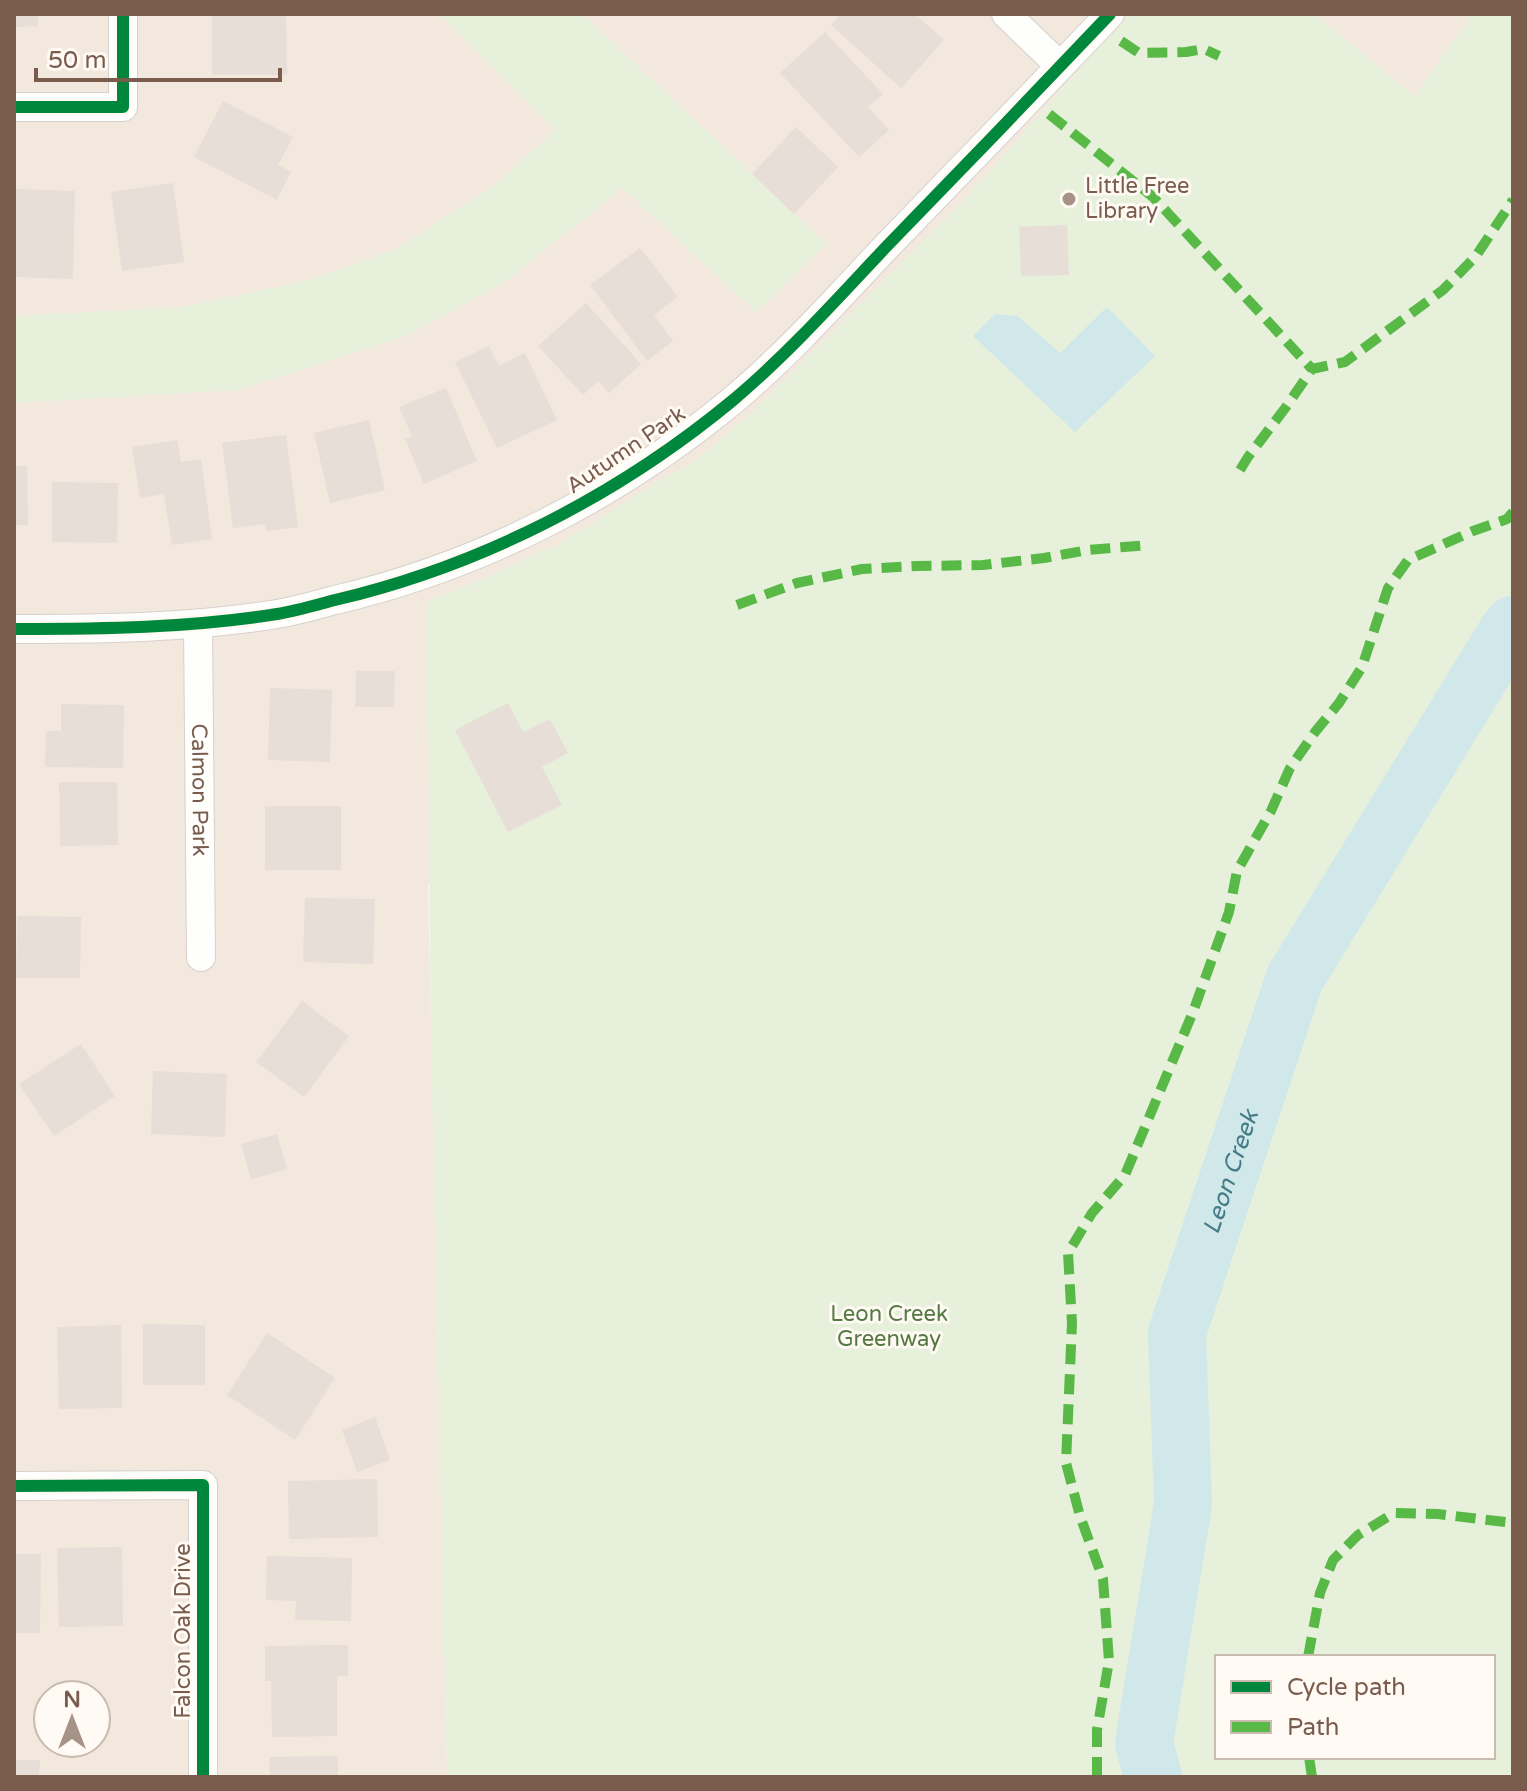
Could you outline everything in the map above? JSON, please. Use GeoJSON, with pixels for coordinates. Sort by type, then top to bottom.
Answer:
{"type":"FeatureCollection","features":[{"type":"Feature","properties":{"kind":"street"},"geometry":{"type":"LineString","coordinates":[[14,107],[123,107],[123,14]]}},
{"type":"Feature","properties":{"kind":"street"},"geometry":{"type":"LineString","coordinates":[[1006,14],[1060,66]]}},
{"type":"Feature","properties":{"kind":"street","name":"Autumn Park"},"geometry":{"type":"LineString","coordinates":[[14,629],[111,629],[198,624],[280,613],[379,590],[474,557],[566,513],[653,461],[733,400],[807,330],[1110,14]]}},
{"type":"Feature","properties":{"kind":"street","name":"Calmon Park"},"geometry":{"type":"LineString","coordinates":[[198,624],[201,957]]}},
{"type":"Feature","properties":{"kind":"street","name":"Falcon Oak Drive"},"geometry":{"type":"LineString","coordinates":[[14,1486],[203,1485],[203,1777]]}},
{"type":"Feature","properties":{"kind":"shaded area"},"geometry":{"type":"Polygon","coordinates":[[[14,14],[1473,14],[1416,97],[428,885],[447,1777],[14,1777],[14,14]]]}},
{"type":"Feature","properties":{"kind":"green space"},"geometry":{"type":"Polygon","coordinates":[[[439,14],[582,14],[827,244],[756,312],[622,188],[505,282],[403,337],[238,390],[14,403],[14,316],[180,307],[302,282],[396,249],[495,185],[555,130],[439,14]]]}},
{"type":"Feature","properties":{"kind":"green space","name":"Leon Creek Greenway"},"geometry":{"type":"Polygon","coordinates":[[[1127,14],[1314,14],[1415,96],[1472,14],[1513,14],[1513,1777],[447,1777],[431,1041],[427,602],[559,544],[664,478],[692,464],[750,414],[968,196],[1127,14]]]}},
{"type":"Feature","properties":{"kind":"water"},"geometry":{"type":"Polygon","coordinates":[[[1107,307],[1155,356],[1075,432],[973,336],[995,314],[1018,316],[1060,353],[1107,307]]]}},
{"type":"Feature","properties":{"kind":"building"},"geometry":{"type":"Polygon","coordinates":[[[14,14],[38,14],[38,26],[14,27],[14,14]]]}},
{"type":"Feature","properties":{"kind":"building"},"geometry":{"type":"Polygon","coordinates":[[[212,14],[286,14],[287,75],[212,75],[212,14]]]}},
{"type":"Feature","properties":{"kind":"building"},"geometry":{"type":"Polygon","coordinates":[[[841,14],[915,14],[944,40],[901,88],[831,25],[841,14]]]}},
{"type":"Feature","properties":{"kind":"building"},"geometry":{"type":"Polygon","coordinates":[[[825,32],[883,94],[868,107],[889,130],[859,157],[780,73],[825,32]]]}},
{"type":"Feature","properties":{"kind":"building"},"geometry":{"type":"Polygon","coordinates":[[[223,101],[293,137],[278,165],[291,172],[277,200],[194,157],[223,101]]]}},
{"type":"Feature","properties":{"kind":"building"},"geometry":{"type":"Polygon","coordinates":[[[796,127],[838,167],[794,214],[752,174],[796,127]]]}},
{"type":"Feature","properties":{"kind":"building"},"geometry":{"type":"Polygon","coordinates":[[[173,183],[184,262],[122,271],[111,192],[173,183]]]}},
{"type":"Feature","properties":{"kind":"building"},"geometry":{"type":"Polygon","coordinates":[[[14,189],[75,191],[73,279],[14,277],[14,189]]]}},
{"type":"Feature","properties":{"kind":"building"},"geometry":{"type":"Polygon","coordinates":[[[1067,225],[1069,275],[1021,276],[1019,227],[1067,225]]]}},
{"type":"Feature","properties":{"kind":"building"},"geometry":{"type":"Polygon","coordinates":[[[640,248],[678,297],[654,315],[673,341],[647,361],[590,285],[640,248]]]}},
{"type":"Feature","properties":{"kind":"building"},"geometry":{"type":"Polygon","coordinates":[[[586,303],[641,364],[609,393],[598,381],[583,395],[538,346],[586,303]]]}},
{"type":"Feature","properties":{"kind":"building"},"geometry":{"type":"Polygon","coordinates":[[[489,346],[499,366],[525,353],[557,420],[497,448],[455,362],[489,346]]]}},
{"type":"Feature","properties":{"kind":"building"},"geometry":{"type":"Polygon","coordinates":[[[446,388],[477,461],[424,484],[405,439],[412,436],[399,407],[446,388]]]}},
{"type":"Feature","properties":{"kind":"building"},"geometry":{"type":"Polygon","coordinates":[[[369,420],[385,490],[330,503],[314,433],[369,420]]]}},
{"type":"Feature","properties":{"kind":"building"},"geometry":{"type":"Polygon","coordinates":[[[286,435],[298,527],[266,531],[265,524],[233,528],[222,443],[286,435]]]}},
{"type":"Feature","properties":{"kind":"building"},"geometry":{"type":"Polygon","coordinates":[[[177,440],[181,462],[201,459],[212,539],[172,545],[164,494],[140,498],[132,447],[177,440]]]}},
{"type":"Feature","properties":{"kind":"building"},"geometry":{"type":"Polygon","coordinates":[[[14,466],[27,466],[28,525],[14,525],[14,466]]]}},
{"type":"Feature","properties":{"kind":"building"},"geometry":{"type":"Polygon","coordinates":[[[52,482],[118,483],[117,543],[52,542],[52,482]]]}},
{"type":"Feature","properties":{"kind":"building"},"geometry":{"type":"Polygon","coordinates":[[[356,671],[395,671],[394,707],[355,707],[356,671]]]}},
{"type":"Feature","properties":{"kind":"building"},"geometry":{"type":"Polygon","coordinates":[[[270,688],[332,690],[330,762],[268,760],[270,688]]]}},
{"type":"Feature","properties":{"kind":"building"},"geometry":{"type":"Polygon","coordinates":[[[508,703],[523,732],[550,719],[568,753],[542,767],[562,805],[508,832],[455,730],[508,703]]]}},
{"type":"Feature","properties":{"kind":"building"},"geometry":{"type":"Polygon","coordinates":[[[61,704],[124,705],[123,768],[45,767],[46,731],[61,731],[61,704]]]}},
{"type":"Feature","properties":{"kind":"building"},"geometry":{"type":"Polygon","coordinates":[[[59,782],[117,782],[118,845],[60,846],[59,782]]]}},
{"type":"Feature","properties":{"kind":"building"},"geometry":{"type":"Polygon","coordinates":[[[265,806],[341,806],[341,870],[265,870],[265,806]]]}},
{"type":"Feature","properties":{"kind":"building"},"geometry":{"type":"Polygon","coordinates":[[[305,898],[375,899],[373,964],[303,962],[305,898]]]}},
{"type":"Feature","properties":{"kind":"building"},"geometry":{"type":"Polygon","coordinates":[[[17,916],[81,917],[80,978],[16,978],[17,916]]]}},
{"type":"Feature","properties":{"kind":"building"},"geometry":{"type":"Polygon","coordinates":[[[302,1001],[349,1036],[304,1097],[256,1062],[302,1001]]]}},
{"type":"Feature","properties":{"kind":"building"},"geometry":{"type":"Polygon","coordinates":[[[81,1044],[115,1096],[54,1136],[19,1084],[81,1044]]]}},
{"type":"Feature","properties":{"kind":"building"},"geometry":{"type":"Polygon","coordinates":[[[153,1071],[227,1074],[225,1137],[151,1134],[153,1071]]]}},
{"type":"Feature","properties":{"kind":"building"},"geometry":{"type":"Polygon","coordinates":[[[277,1134],[287,1169],[251,1179],[241,1144],[277,1134]]]}},
{"type":"Feature","properties":{"kind":"building"},"geometry":{"type":"Polygon","coordinates":[[[143,1324],[205,1325],[205,1385],[143,1385],[143,1324]]]}},
{"type":"Feature","properties":{"kind":"building"},"geometry":{"type":"Polygon","coordinates":[[[121,1325],[122,1408],[59,1409],[57,1327],[121,1325]]]}},
{"type":"Feature","properties":{"kind":"building"},"geometry":{"type":"Polygon","coordinates":[[[267,1333],[335,1378],[295,1440],[227,1395],[267,1333]]]}},
{"type":"Feature","properties":{"kind":"building"},"geometry":{"type":"Polygon","coordinates":[[[375,1417],[390,1460],[357,1472],[342,1430],[375,1417]]]}},
{"type":"Feature","properties":{"kind":"building"},"geometry":{"type":"Polygon","coordinates":[[[377,1479],[378,1537],[289,1539],[288,1481],[377,1479]]]}},
{"type":"Feature","properties":{"kind":"building"},"geometry":{"type":"Polygon","coordinates":[[[122,1547],[123,1626],[59,1627],[57,1548],[122,1547]]]}},
{"type":"Feature","properties":{"kind":"building"},"geometry":{"type":"Polygon","coordinates":[[[14,1554],[41,1554],[40,1633],[14,1633],[14,1554]]]}},
{"type":"Feature","properties":{"kind":"building"},"geometry":{"type":"Polygon","coordinates":[[[267,1556],[352,1558],[351,1621],[295,1620],[296,1601],[266,1600],[267,1556]]]}},
{"type":"Feature","properties":{"kind":"building"},"geometry":{"type":"Polygon","coordinates":[[[348,1645],[348,1676],[337,1676],[337,1736],[272,1737],[271,1681],[265,1681],[265,1646],[348,1645]]]}},
{"type":"Feature","properties":{"kind":"building"},"geometry":{"type":"Polygon","coordinates":[[[338,1756],[338,1777],[270,1777],[269,1757],[338,1756]]]}},
{"type":"Feature","properties":{"kind":"building"},"geometry":{"type":"Polygon","coordinates":[[[14,1760],[40,1760],[39,1777],[14,1777],[14,1760]]]}},
{"type":"Feature","properties":{"kind":"waterway","name":"Leon Creek"},"geometry":{"type":"LineString","coordinates":[[1153,1777],[1144,1743],[1183,1504],[1177,1333],[1295,978],[1513,625]]}},
{"type":"Feature","properties":{"kind":"marked path"},"geometry":{"type":"LineString","coordinates":[[1121,41],[1139,53],[1204,49],[1219,56]]}},
{"type":"Feature","properties":{"kind":"marked path"},"geometry":{"type":"LineString","coordinates":[[1049,114],[1153,197],[1312,369]]}},
{"type":"Feature","properties":{"kind":"marked path"},"geometry":{"type":"LineString","coordinates":[[1240,470],[1312,369],[1345,362],[1443,290],[1476,256],[1513,200]]}},
{"type":"Feature","properties":{"kind":"marked path"},"geometry":{"type":"LineString","coordinates":[[1097,1777],[1097,1730],[1109,1661],[1103,1579],[1080,1516],[1066,1463],[1072,1323],[1068,1253],[1092,1213],[1125,1175],[1193,1012],[1229,912],[1237,871],[1271,811],[1290,768],[1362,667],[1388,588],[1408,560],[1507,519],[1513,512]]}},
{"type":"Feature","properties":{"kind":"marked path"},"geometry":{"type":"LineString","coordinates":[[737,605],[797,583],[862,569],[983,565],[1148,545]]}},
{"type":"Feature","properties":{"kind":"marked path"},"geometry":{"type":"LineString","coordinates":[[1308,1655],[1320,1593],[1333,1560],[1358,1535],[1394,1513],[1438,1514],[1513,1523]]}},
{"type":"Feature","properties":{"kind":"marked path"},"geometry":{"type":"LineString","coordinates":[[1309,1759],[1312,1777]]}},
{"type":"Feature","properties":{"kind":"cycle path"},"geometry":{"type":"LineString","coordinates":[[14,107],[123,107],[123,14]]}},
{"type":"Feature","properties":{"kind":"cycle path"},"geometry":{"type":"LineString","coordinates":[[14,629],[179,625],[291,611],[389,586],[442,568],[494,547],[594,497],[688,435],[772,365],[1110,14]]}},
{"type":"Feature","properties":{"kind":"cycle path"},"geometry":{"type":"LineString","coordinates":[[14,1486],[203,1485],[203,1777]]}},
{"type":"Feature","properties":{"kind":"place","name":"Little Free Library"},"geometry":{"type":"Point","coordinates":[1069,199]}}]}
